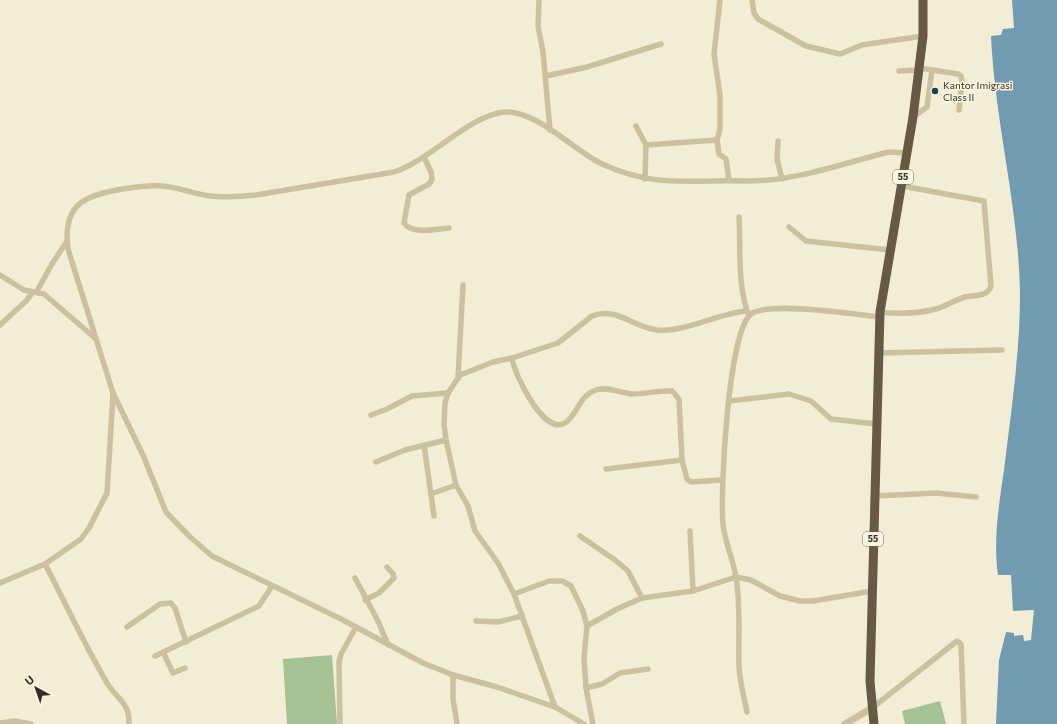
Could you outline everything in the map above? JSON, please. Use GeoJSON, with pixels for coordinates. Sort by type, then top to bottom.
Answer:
{"type":"FeatureCollection","features":[{"type":"Feature","properties":{"kind":"highway","name":"55"},"geometry":{"type":"LineString","coordinates":[[874,724],[870,681],[879,315],[913,118],[923,36],[923,0]]}},
{"type":"Feature","properties":{"kind":"street"},"geometry":{"type":"LineString","coordinates":[[539,0],[538,26],[546,76],[550,130]]}},
{"type":"Feature","properties":{"kind":"street"},"geometry":{"type":"LineString","coordinates":[[720,0],[714,54],[720,96],[720,129],[717,140],[719,154],[726,159],[729,180]]}},
{"type":"Feature","properties":{"kind":"street"},"geometry":{"type":"LineString","coordinates":[[752,0],[755,15],[758,19],[806,46],[822,50],[842,54],[862,45],[923,36]]}},
{"type":"Feature","properties":{"kind":"street"},"geometry":{"type":"LineString","coordinates":[[546,76],[587,67],[661,44]]}},
{"type":"Feature","properties":{"kind":"street"},"geometry":{"type":"LineString","coordinates":[[899,71],[918,69],[958,74],[961,76],[962,81],[958,110]]}},
{"type":"Feature","properties":{"kind":"street"},"geometry":{"type":"LineString","coordinates":[[913,118],[927,107],[932,70]]}},
{"type":"Feature","properties":{"kind":"street"},"geometry":{"type":"LineString","coordinates":[[584,724],[555,707],[497,687],[453,675],[423,663],[356,627],[212,556],[176,524],[166,512],[142,455],[113,393],[67,241],[68,223],[75,208],[86,198],[96,194],[135,187],[163,186],[210,196],[223,197],[256,195],[394,172],[407,167],[424,157],[478,122],[495,114],[506,112],[518,114],[531,119],[601,163],[645,179],[670,182],[729,180],[758,181],[782,178],[889,152],[907,153]]}},
{"type":"Feature","properties":{"kind":"street"},"geometry":{"type":"LineString","coordinates":[[636,126],[646,145],[645,179]]}},
{"type":"Feature","properties":{"kind":"street"},"geometry":{"type":"LineString","coordinates":[[646,145],[717,140]]}},
{"type":"Feature","properties":{"kind":"street"},"geometry":{"type":"LineString","coordinates":[[778,141],[777,159],[782,178]]}},
{"type":"Feature","properties":{"kind":"street"},"geometry":{"type":"LineString","coordinates":[[424,157],[431,172],[432,180],[429,184],[409,195],[404,223],[409,228],[419,230],[449,228]]}},
{"type":"Feature","properties":{"kind":"street"},"geometry":{"type":"LineString","coordinates":[[555,707],[514,594],[498,562],[475,531],[468,506],[456,485],[446,440],[444,413],[448,393],[458,378],[464,373],[493,362],[512,358],[563,341],[592,316],[607,312],[645,328],[665,331],[681,328],[735,312],[748,313],[774,308],[879,315],[901,314],[937,309],[963,298],[987,292],[991,286],[984,201],[902,186]]}},
{"type":"Feature","properties":{"kind":"street"},"geometry":{"type":"LineString","coordinates":[[739,217],[741,273],[748,313],[732,370],[722,480],[723,525],[736,577],[739,669],[747,712]]}},
{"type":"Feature","properties":{"kind":"street"},"geometry":{"type":"LineString","coordinates":[[788,227],[806,241],[890,250]]}},
{"type":"Feature","properties":{"kind":"street"},"geometry":{"type":"LineString","coordinates":[[0,325],[34,292],[67,241]]}},
{"type":"Feature","properties":{"kind":"street"},"geometry":{"type":"LineString","coordinates":[[0,275],[16,286],[44,294],[96,339]]}},
{"type":"Feature","properties":{"kind":"street"},"geometry":{"type":"LineString","coordinates":[[458,378],[462,285]]}},
{"type":"Feature","properties":{"kind":"street"},"geometry":{"type":"LineString","coordinates":[[877,353],[946,353],[1002,350]]}},
{"type":"Feature","properties":{"kind":"street"},"geometry":{"type":"LineString","coordinates":[[512,358],[520,380],[541,414],[551,424],[558,425],[566,423],[584,398],[599,389],[631,394],[647,394],[667,391],[676,393],[679,399],[682,460],[686,477],[689,481],[722,480]]}},
{"type":"Feature","properties":{"kind":"street"},"geometry":{"type":"LineString","coordinates":[[0,583],[45,564],[81,538],[89,528],[104,498],[107,485],[113,393]]}},
{"type":"Feature","properties":{"kind":"street"},"geometry":{"type":"LineString","coordinates":[[371,415],[412,396],[448,393]]}},
{"type":"Feature","properties":{"kind":"street"},"geometry":{"type":"LineString","coordinates":[[729,401],[789,394],[811,401],[832,419],[876,424]]}},
{"type":"Feature","properties":{"kind":"street"},"geometry":{"type":"LineString","coordinates":[[376,462],[405,450],[446,440]]}},
{"type":"Feature","properties":{"kind":"street"},"geometry":{"type":"LineString","coordinates":[[424,445],[434,516]]}},
{"type":"Feature","properties":{"kind":"street"},"geometry":{"type":"LineString","coordinates":[[606,469],[682,460]]}},
{"type":"Feature","properties":{"kind":"street"},"geometry":{"type":"LineString","coordinates":[[431,494],[456,485]]}},
{"type":"Feature","properties":{"kind":"street"},"geometry":{"type":"LineString","coordinates":[[874,496],[936,493],[976,497]]}},
{"type":"Feature","properties":{"kind":"street"},"geometry":{"type":"LineString","coordinates":[[690,531],[693,591]]}},
{"type":"Feature","properties":{"kind":"street"},"geometry":{"type":"LineString","coordinates":[[580,536],[615,560],[628,571],[642,598]]}},
{"type":"Feature","properties":{"kind":"street"},"geometry":{"type":"LineString","coordinates":[[45,564],[94,661],[109,686],[128,710],[129,724]]}},
{"type":"Feature","properties":{"kind":"street"},"geometry":{"type":"LineString","coordinates":[[365,600],[379,593],[394,578],[393,573],[387,567]]}},
{"type":"Feature","properties":{"kind":"street"},"geometry":{"type":"LineString","coordinates":[[587,626],[617,609],[642,598],[693,591],[736,577],[752,580],[780,596],[800,601],[813,601],[872,591]]}},
{"type":"Feature","properties":{"kind":"street"},"geometry":{"type":"LineString","coordinates":[[355,578],[365,600],[378,621],[388,645]]}},
{"type":"Feature","properties":{"kind":"street"},"geometry":{"type":"LineString","coordinates":[[514,594],[549,581],[566,582],[571,586],[578,598],[587,626],[584,658],[586,688],[593,724]]}},
{"type":"Feature","properties":{"kind":"street"},"geometry":{"type":"LineString","coordinates":[[155,656],[259,606],[272,586]]}},
{"type":"Feature","properties":{"kind":"street"},"geometry":{"type":"LineString","coordinates":[[127,627],[160,604],[171,603],[175,608],[186,642]]}},
{"type":"Feature","properties":{"kind":"street"},"geometry":{"type":"LineString","coordinates":[[476,620],[498,622],[522,616]]}},
{"type":"Feature","properties":{"kind":"street"},"geometry":{"type":"LineString","coordinates":[[340,724],[339,657],[356,627]]}},
{"type":"Feature","properties":{"kind":"street"},"geometry":{"type":"LineString","coordinates":[[845,724],[872,708],[957,641],[961,644],[964,724]]}},
{"type":"Feature","properties":{"kind":"street"},"geometry":{"type":"LineString","coordinates":[[163,652],[173,673],[185,668]]}},
{"type":"Feature","properties":{"kind":"street"},"geometry":{"type":"LineString","coordinates":[[586,688],[602,684],[620,673],[648,669]]}},
{"type":"Feature","properties":{"kind":"street"},"geometry":{"type":"LineString","coordinates":[[453,675],[453,699],[458,724]]}},
{"type":"Feature","properties":{"kind":"street"},"geometry":{"type":"LineString","coordinates":[[0,723],[15,721],[31,724]]}},
{"type":"Feature","properties":{"kind":"green space"},"geometry":{"type":"Polygon","coordinates":[[[332,655],[337,724],[287,724],[283,659],[332,655]]]}},
{"type":"Feature","properties":{"kind":"green space"},"geometry":{"type":"Polygon","coordinates":[[[940,701],[946,724],[905,724],[902,711],[940,701]]]}},
{"type":"Feature","properties":{"kind":"water"},"geometry":{"type":"Polygon","coordinates":[[[1012,0],[1057,0],[1057,724],[996,724],[999,660],[1006,632],[1014,633],[1014,636],[1023,635],[1024,641],[1031,640],[1034,610],[1013,611],[1011,575],[998,575],[996,549],[996,535],[1017,361],[1020,295],[1016,230],[997,101],[991,36],[1001,35],[1003,29],[1014,28],[1012,0]]]}},
{"type":"Feature","properties":{"kind":"place","name":"Kantor Imigrasi Class II"},"geometry":{"type":"Point","coordinates":[935,91]}}]}
